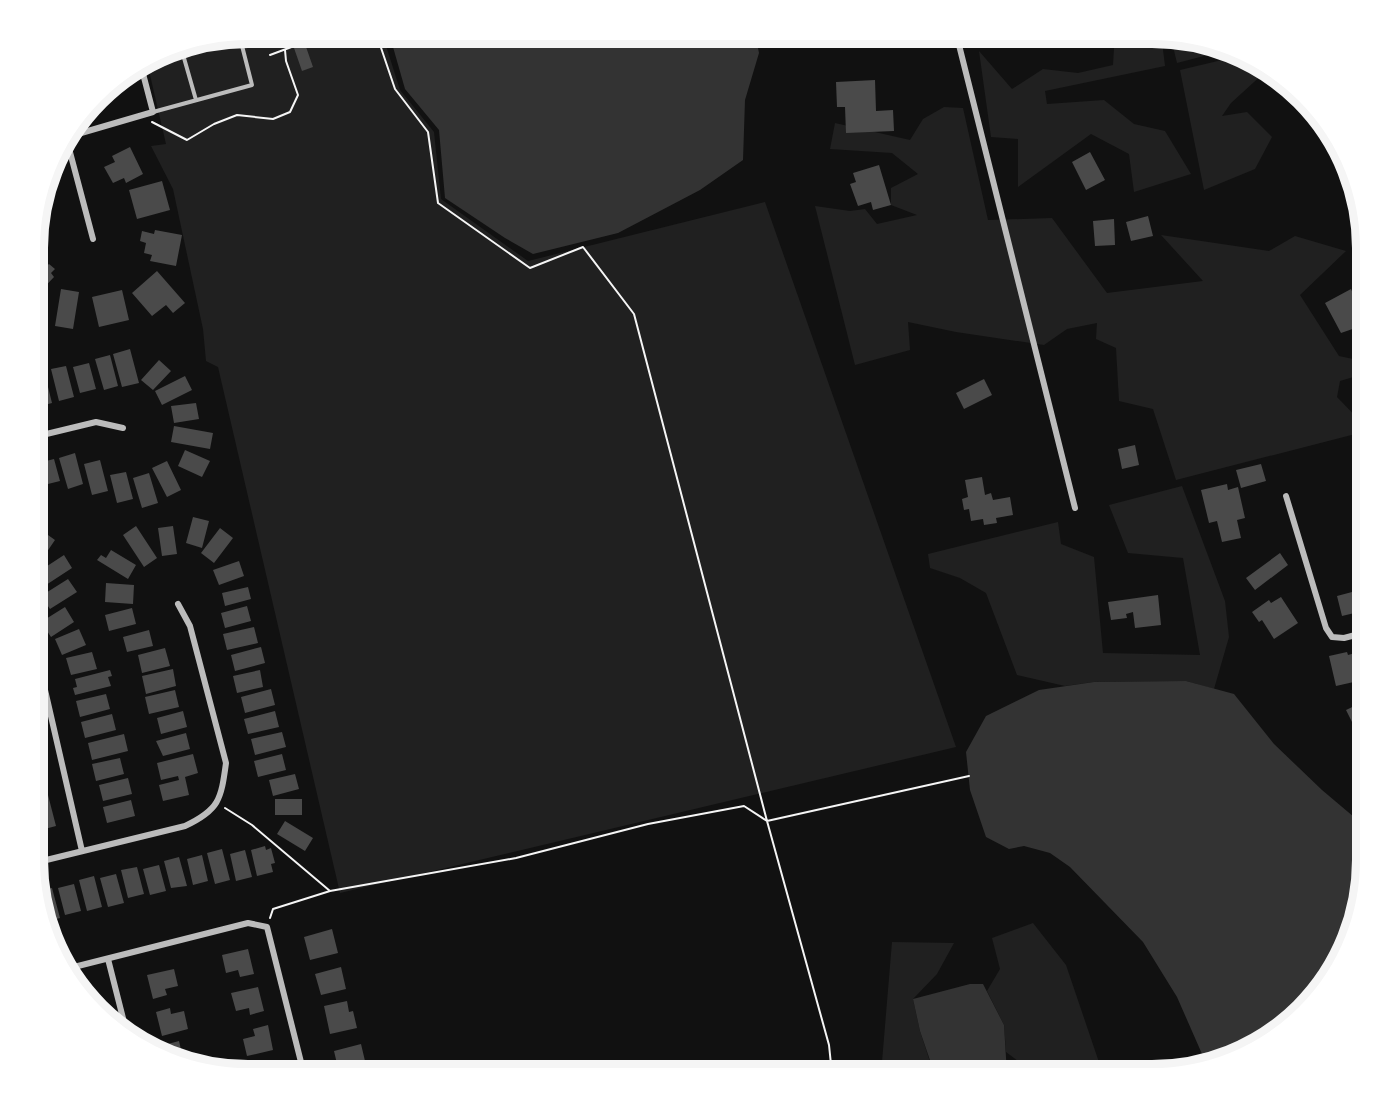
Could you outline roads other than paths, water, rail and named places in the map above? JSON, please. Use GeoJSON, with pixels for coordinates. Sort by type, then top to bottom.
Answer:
{"type":"FeatureCollection","features":[{"type":"Feature","properties":{"kind":"street"},"geometry":{"type":"LineString","coordinates":[[959,44],[1075,508]]}},
{"type":"Feature","properties":{"kind":"street"},"geometry":{"type":"LineString","coordinates":[[79,133],[153,112],[143,73]]}},
{"type":"Feature","properties":{"kind":"street"},"geometry":{"type":"LineString","coordinates":[[69,150],[93,239]]}},
{"type":"Feature","properties":{"kind":"street"},"geometry":{"type":"LineString","coordinates":[[44,434],[96,422],[123,428]]}},
{"type":"Feature","properties":{"kind":"street"},"geometry":{"type":"LineString","coordinates":[[1286,496],[1326,628],[1332,637],[1344,638],[1356,635]]}},
{"type":"Feature","properties":{"kind":"street"},"geometry":{"type":"LineString","coordinates":[[44,860],[184,826],[204,817],[217,803],[223,785],[226,763],[190,626],[178,604]]}},
{"type":"Feature","properties":{"kind":"street"},"geometry":{"type":"LineString","coordinates":[[44,688],[82,851]]}},
{"type":"Feature","properties":{"kind":"street"},"geometry":{"type":"LineString","coordinates":[[74,967],[248,923],[267,927],[301,1063]]}},
{"type":"Feature","properties":{"kind":"street"},"geometry":{"type":"LineString","coordinates":[[108,958],[124,1021]]}},
{"type":"Feature","properties":{"kind":"lane"},"geometry":{"type":"LineString","coordinates":[[153,112],[252,85],[242,44]]}},
{"type":"Feature","properties":{"kind":"lane"},"geometry":{"type":"LineString","coordinates":[[183,54],[196,100]]}}]}
